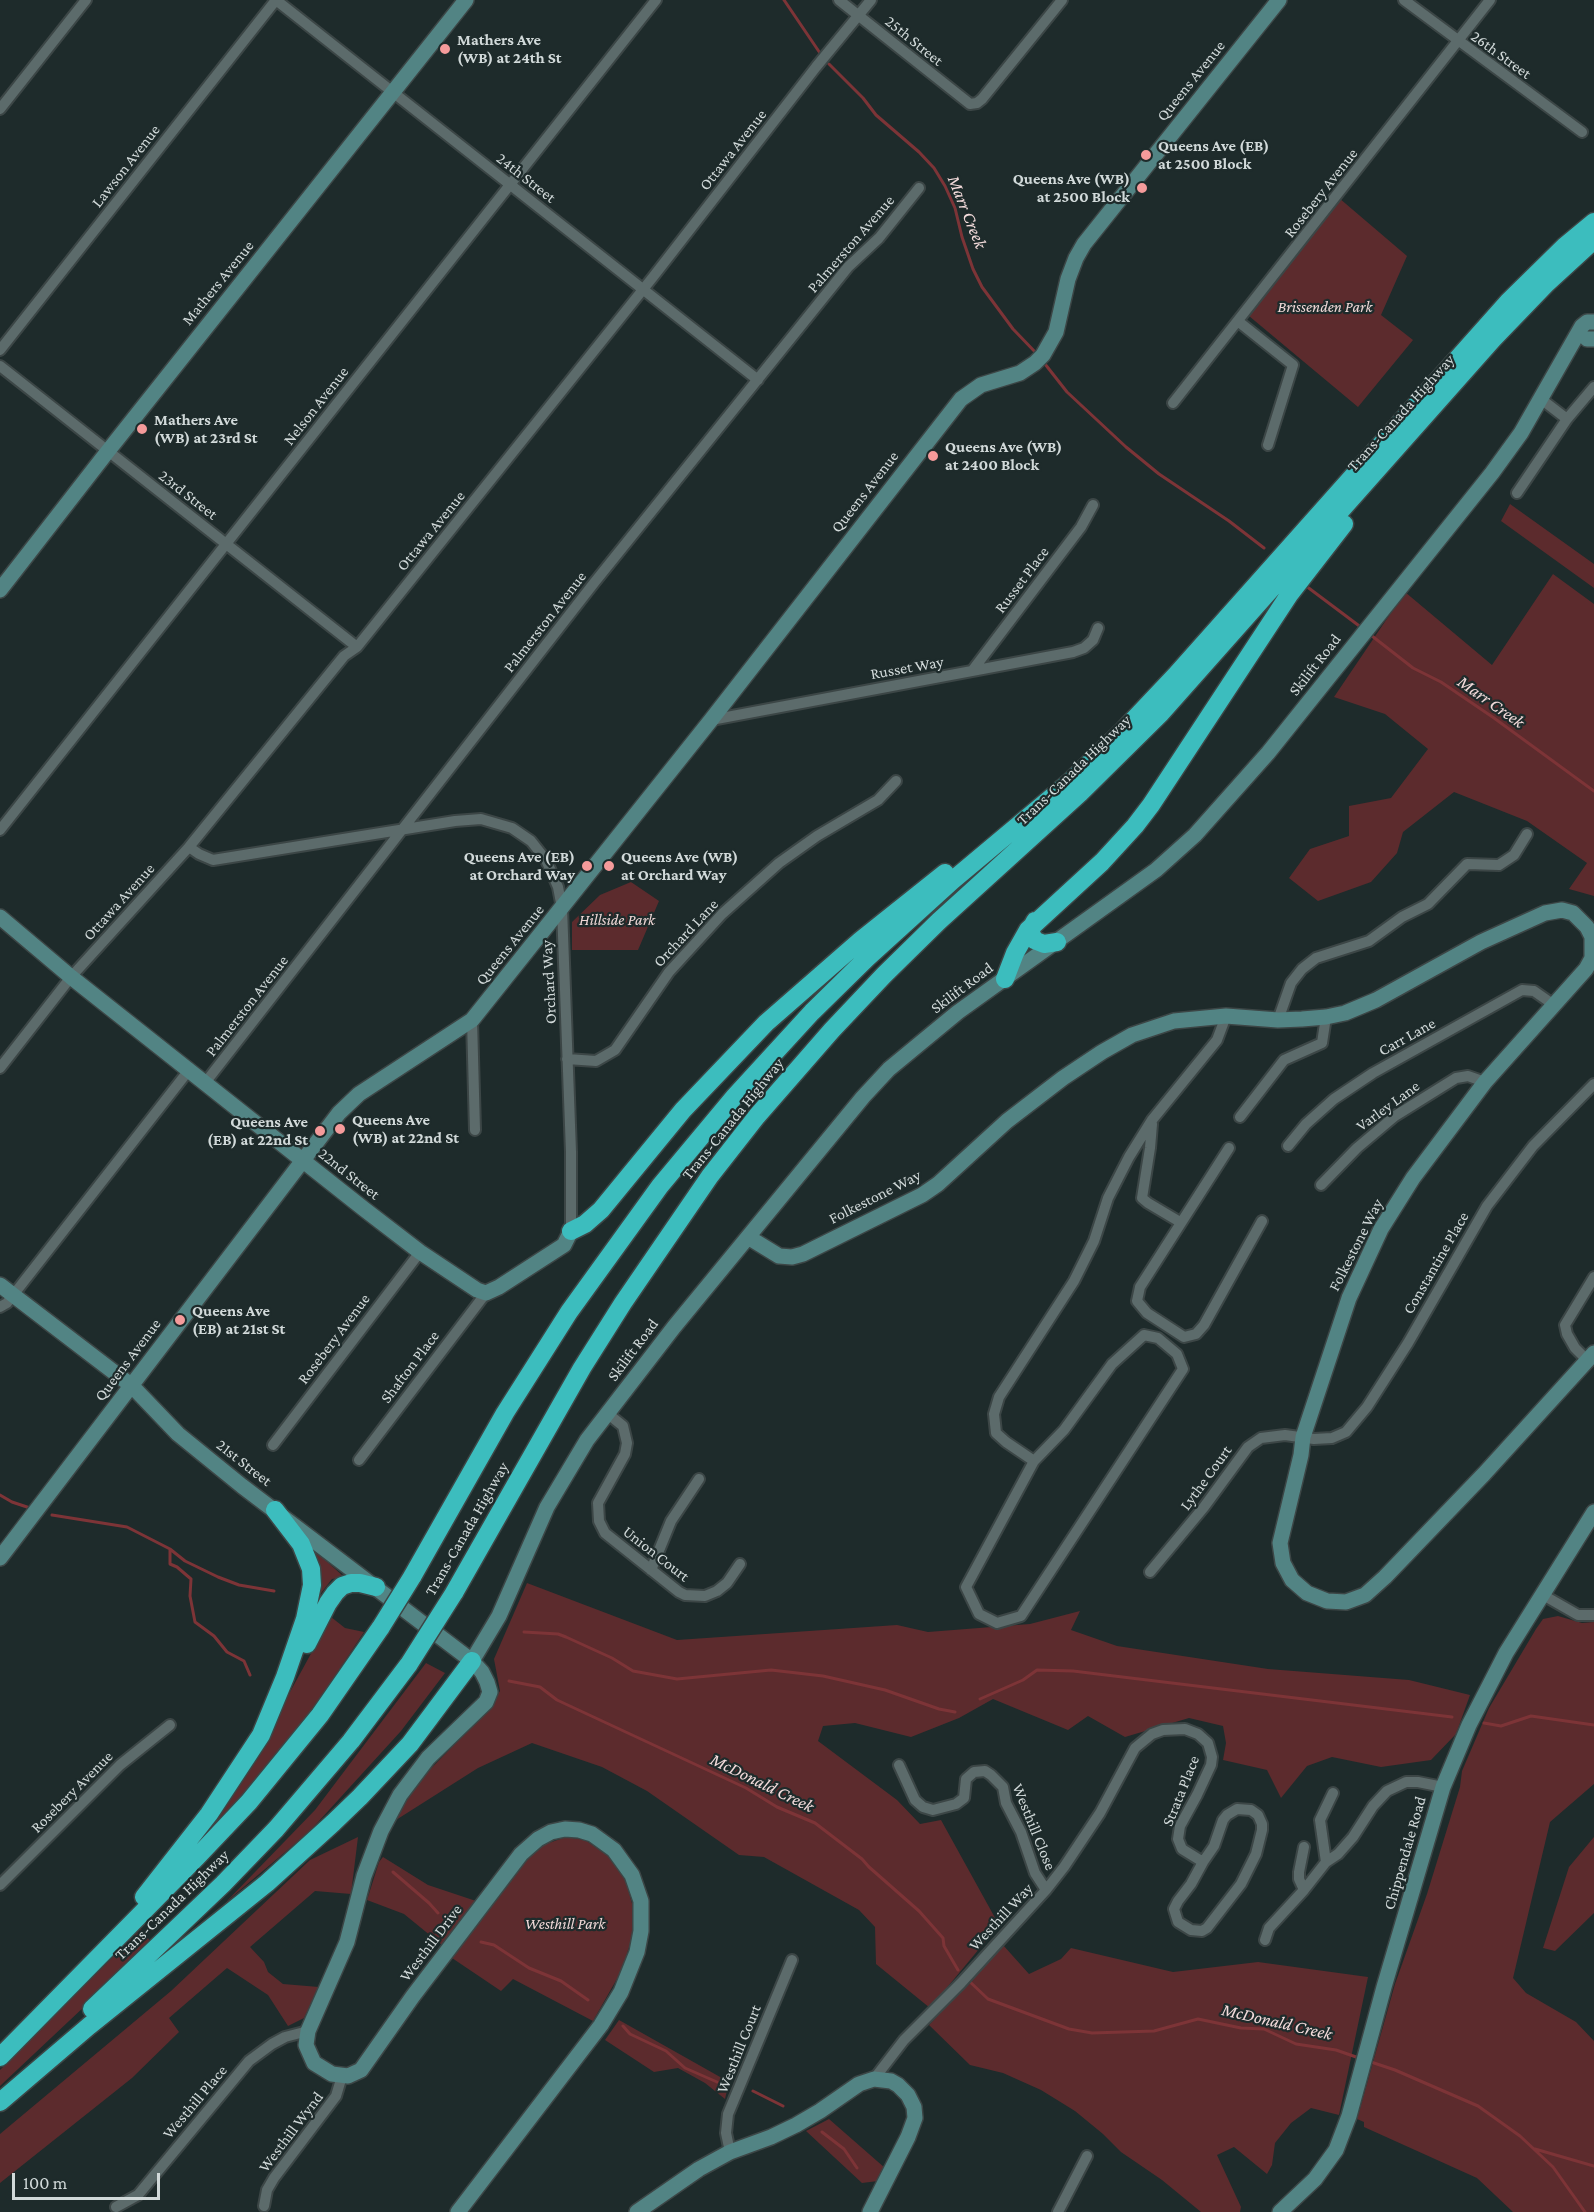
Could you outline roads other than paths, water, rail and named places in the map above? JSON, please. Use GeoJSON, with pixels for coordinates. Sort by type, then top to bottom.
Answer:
{"type":"FeatureCollection","features":[{"type":"Feature","properties":{"kind":"highway","name":"Trans-Canada Highway"},"geometry":{"type":"LineString","coordinates":[[3,2053],[249,1802],[320,1715],[381,1627],[412,1577],[505,1413],[552,1337],[638,1215],[710,1125],[785,1040],[860,965],[953,880],[1070,782],[1156,696],[1508,302],[1565,246],[1594,222]]}},
{"type":"Feature","properties":{"kind":"highway","name":"Trans-Canada Highway"},"geometry":{"type":"LineString","coordinates":[[0,2100],[257,1849],[351,1741],[409,1664],[454,1593],[623,1303],[710,1176],[758,1116],[819,1045],[884,975],[952,909],[1087,787],[1161,713],[1493,339],[1547,283],[1594,240]]}},
{"type":"Feature","properties":{"kind":"highway"},"geometry":{"type":"LineString","coordinates":[[1005,979],[1020,941],[1035,921],[1102,862],[1135,826],[1178,767],[1289,596],[1493,339]]}},
{"type":"Feature","properties":{"kind":"highway"},"geometry":{"type":"LineString","coordinates":[[571,1231],[585,1224],[601,1210],[683,1110],[738,1051],[796,996],[911,898],[983,843],[1070,782]]}},
{"type":"Feature","properties":{"kind":"highway"},"geometry":{"type":"LineString","coordinates":[[1035,921],[1030,930],[1034,940],[1044,944],[1058,942]]}},
{"type":"Feature","properties":{"kind":"highway"},"geometry":{"type":"LineString","coordinates":[[261,1735],[285,1677],[305,1619],[312,1585],[311,1569],[301,1544],[275,1510]]}},
{"type":"Feature","properties":{"kind":"highway"},"geometry":{"type":"LineString","coordinates":[[100,1955],[209,1814],[261,1735],[320,1617],[335,1593],[351,1583],[376,1587]]}},
{"type":"Feature","properties":{"kind":"highway"},"geometry":{"type":"LineString","coordinates":[[0,2100],[251,1896],[333,1823],[410,1744],[472,1661]]}},
{"type":"Feature","properties":{"kind":"street"},"geometry":{"type":"LineString","coordinates":[[0,109],[86,0]]}},
{"type":"Feature","properties":{"kind":"street","name":"24th Street"},"geometry":{"type":"LineString","coordinates":[[276,0],[758,380]]}},
{"type":"Feature","properties":{"kind":"street","name":"Lawson Avenue"},"geometry":{"type":"LineString","coordinates":[[0,350],[276,0]]}},
{"type":"Feature","properties":{"kind":"street","name":"Mathers Avenue"},"geometry":{"type":"LineString","coordinates":[[0,590],[466,0]]}},
{"type":"Feature","properties":{"kind":"street","name":"Nelson Avenue"},"geometry":{"type":"LineString","coordinates":[[0,830],[656,0]]}},
{"type":"Feature","properties":{"kind":"street","name":"25th Street"},"geometry":{"type":"LineString","coordinates":[[839,0],[970,104],[982,99],[1062,0]]}},
{"type":"Feature","properties":{"kind":"street","name":"Ottawa Avenue"},"geometry":{"type":"LineString","coordinates":[[0,1068],[71,977],[189,846],[344,656],[357,647],[643,290],[871,0]]}},
{"type":"Feature","properties":{"kind":"street","name":"Queens Avenue"},"geometry":{"type":"LineString","coordinates":[[0,1558],[339,1113],[359,1094],[472,1020],[711,720],[961,399],[981,385],[1020,373],[1043,355],[1056,332],[1068,279],[1084,244],[1279,0]]}},
{"type":"Feature","properties":{"kind":"street","name":"26th Street"},"geometry":{"type":"LineString","coordinates":[[1404,0],[1582,132]]}},
{"type":"Feature","properties":{"kind":"street","name":"Rosebery Avenue"},"geometry":{"type":"LineString","coordinates":[[1173,403],[1490,0]]}},
{"type":"Feature","properties":{"kind":"street","name":"Palmerston Avenue"},"geometry":{"type":"LineString","coordinates":[[205,1083],[594,584],[848,267],[879,238],[919,188]]}},
{"type":"Feature","properties":{"kind":"street"},"geometry":{"type":"LineString","coordinates":[[1239,322],[1293,365],[1268,445]]}},
{"type":"Feature","properties":{"kind":"street","name":"Skilift Road"},"geometry":{"type":"LineString","coordinates":[[472,1661],[499,1616],[557,1488],[587,1440],[674,1327],[863,1097],[889,1069],[958,1012],[1156,870],[1195,835],[1268,753],[1492,473],[1521,433],[1560,364],[1589,332]]}},
{"type":"Feature","properties":{"kind":"street","name":"23rd Street"},"geometry":{"type":"LineString","coordinates":[[0,366],[357,647]]}},
{"type":"Feature","properties":{"kind":"street"},"geometry":{"type":"LineString","coordinates":[[1517,493],[1567,419],[1594,387]]}},
{"type":"Feature","properties":{"kind":"street"},"geometry":{"type":"LineString","coordinates":[[1541,399],[1567,419]]}},
{"type":"Feature","properties":{"kind":"street","name":"Russet Place"},"geometry":{"type":"LineString","coordinates":[[972,671],[1081,527],[1093,505]]}},
{"type":"Feature","properties":{"kind":"street","name":"Russet Way"},"geometry":{"type":"LineString","coordinates":[[711,720],[1073,652],[1084,648],[1093,640],[1098,628]]}},
{"type":"Feature","properties":{"kind":"street","name":"Orchard Lane"},"geometry":{"type":"LineString","coordinates":[[567,1059],[596,1060],[615,1050],[669,972],[722,914],[779,863],[817,836],[878,800],[896,782]]}},
{"type":"Feature","properties":{"kind":"street","name":"Orchard Way"},"geometry":{"type":"LineString","coordinates":[[189,846],[199,854],[213,860],[405,828],[481,819],[512,828],[531,842],[546,860],[558,887],[562,908],[571,1231]]}},
{"type":"Feature","properties":{"kind":"street"},"geometry":{"type":"LineString","coordinates":[[1278,1020],[1291,983],[1302,969],[1316,958],[1369,940],[1402,917],[1428,904],[1467,864],[1499,865],[1514,855],[1527,834]]}},
{"type":"Feature","properties":{"kind":"street","name":"Folkestone Way"},"geometry":{"type":"LineString","coordinates":[[748,1237],[779,1256],[792,1257],[803,1254],[922,1195],[938,1184],[1008,1121],[1063,1078],[1132,1035],[1174,1021],[1226,1016],[1278,1020],[1326,1017],[1345,1013],[1376,1000],[1481,942],[1545,913],[1562,910],[1573,913],[1587,927],[1592,937],[1592,958],[1586,969],[1485,1082],[1413,1178],[1381,1229],[1349,1298],[1303,1437],[1301,1455],[1280,1543],[1283,1563],[1292,1580],[1307,1593],[1327,1601],[1346,1602],[1365,1595],[1484,1474],[1590,1357]]}},
{"type":"Feature","properties":{"kind":"street","name":"22nd Street"},"geometry":{"type":"LineString","coordinates":[[0,917],[71,977],[420,1252],[477,1290],[486,1293]]}},
{"type":"Feature","properties":{"kind":"street","name":"Carr Lane"},"geometry":{"type":"LineString","coordinates":[[1288,1146],[1306,1124],[1334,1100],[1372,1073],[1522,990],[1534,991],[1554,1005]]}},
{"type":"Feature","properties":{"kind":"street"},"geometry":{"type":"LineString","coordinates":[[1034,1461],[996,1433],[994,1414],[999,1397],[1074,1281],[1094,1241],[1113,1188],[1129,1157],[1152,1120],[1217,1040],[1226,1016]]}},
{"type":"Feature","properties":{"kind":"street"},"geometry":{"type":"LineString","coordinates":[[1240,1117],[1284,1060],[1322,1043],[1326,1017]]}},
{"type":"Feature","properties":{"kind":"street"},"geometry":{"type":"LineString","coordinates":[[472,1020],[475,1130]]}},
{"type":"Feature","properties":{"kind":"street","name":"Palmerston Avenue"},"geometry":{"type":"LineString","coordinates":[[0,1306],[7,1303],[189,1070]]}},
{"type":"Feature","properties":{"kind":"street","name":"Varley Lane"},"geometry":{"type":"LineString","coordinates":[[1321,1185],[1357,1148],[1395,1116],[1456,1078],[1468,1076],[1485,1082]]}},
{"type":"Feature","properties":{"kind":"street","name":"Constantine Place"},"geometry":{"type":"LineString","coordinates":[[1303,1437],[1332,1438],[1346,1432],[1367,1407],[1418,1326],[1487,1206],[1533,1146],[1594,1084]]}},
{"type":"Feature","properties":{"kind":"street"},"geometry":{"type":"LineString","coordinates":[[1152,1120],[1142,1198],[1180,1222]]}},
{"type":"Feature","properties":{"kind":"street"},"geometry":{"type":"LineString","coordinates":[[1229,1148],[1140,1287],[1137,1301],[1147,1313],[1184,1337],[1196,1334],[1204,1325],[1262,1221]]}},
{"type":"Feature","properties":{"kind":"street"},"geometry":{"type":"LineString","coordinates":[[486,1293],[564,1245],[571,1231]]}},
{"type":"Feature","properties":{"kind":"street","name":"Rosebery Avenue"},"geometry":{"type":"LineString","coordinates":[[273,1444],[420,1252]]}},
{"type":"Feature","properties":{"kind":"street"},"geometry":{"type":"LineString","coordinates":[[1590,1357],[1575,1348],[1565,1325],[1594,1277]]}},
{"type":"Feature","properties":{"kind":"street","name":"21st Street"},"geometry":{"type":"LineString","coordinates":[[0,1286],[132,1386],[178,1434],[472,1661]]}},
{"type":"Feature","properties":{"kind":"street","name":"Shafton Place"},"geometry":{"type":"LineString","coordinates":[[359,1460],[486,1293]]}},
{"type":"Feature","properties":{"kind":"street"},"geometry":{"type":"LineString","coordinates":[[1144,1335],[1158,1338],[1177,1354],[1183,1369],[1021,1616],[997,1623],[979,1614],[966,1587],[1034,1461],[1064,1430],[1112,1364],[1144,1335]]}},
{"type":"Feature","properties":{"kind":"street","name":"Union Court"},"geometry":{"type":"LineString","coordinates":[[607,1413],[623,1426],[627,1443],[624,1454],[598,1503],[599,1521],[610,1538],[679,1592],[698,1597],[711,1594],[722,1587],[740,1564]]}},
{"type":"Feature","properties":{"kind":"street","name":"Lythe Court"},"geometry":{"type":"LineString","coordinates":[[1150,1572],[1204,1507],[1248,1447],[1261,1438],[1285,1435],[1303,1437]]}},
{"type":"Feature","properties":{"kind":"street"},"geometry":{"type":"LineString","coordinates":[[651,1570],[671,1521],[699,1479]]}},
{"type":"Feature","properties":{"kind":"street","name":"Chippendale Road"},"geometry":{"type":"LineString","coordinates":[[1280,2212],[1315,2179],[1336,2150],[1349,2116],[1384,1987],[1443,1788],[1469,1725],[1506,1653],[1594,1512]]}},
{"type":"Feature","properties":{"kind":"street"},"geometry":{"type":"LineString","coordinates":[[1542,1595],[1578,1615],[1594,1615]]}},
{"type":"Feature","properties":{"kind":"street"},"geometry":{"type":"LineString","coordinates":[[342,2076],[324,2071],[314,2063],[306,2045],[308,2031],[339,1963],[364,1876],[381,1831],[395,1804],[428,1758],[486,1702],[490,1692],[487,1682],[483,1672],[472,1661]]}},
{"type":"Feature","properties":{"kind":"street","name":"Rosebery Avenue"},"geometry":{"type":"LineString","coordinates":[[0,1885],[120,1765],[170,1725]]}},
{"type":"Feature","properties":{"kind":"street","name":"Strata Place"},"geometry":{"type":"LineString","coordinates":[[1128,1759],[1134,1748],[1143,1740],[1163,1730],[1185,1729],[1198,1734],[1208,1743],[1212,1757],[1211,1765],[1177,1834],[1182,1850],[1203,1862]]}},
{"type":"Feature","properties":{"kind":"street","name":"Westhill Way"},"geometry":{"type":"LineString","coordinates":[[874,2079],[904,2040],[961,1983],[1047,1890],[1084,1838],[1128,1759]]}},
{"type":"Feature","properties":{"kind":"street","name":"Westhill Close"},"geometry":{"type":"LineString","coordinates":[[899,1765],[915,1800],[922,1808],[933,1810],[956,1804],[964,1798],[966,1779],[974,1772],[985,1771],[991,1775],[1004,1787],[1006,1803],[1021,1832],[1031,1865],[1039,1881],[1047,1890]]}},
{"type":"Feature","properties":{"kind":"street"},"geometry":{"type":"LineString","coordinates":[[1265,1940],[1269,1928],[1326,1862],[1338,1854],[1362,1826],[1373,1806],[1387,1791],[1396,1785],[1418,1782],[1443,1788]]}},
{"type":"Feature","properties":{"kind":"street"},"geometry":{"type":"LineString","coordinates":[[1326,1862],[1320,1820],[1334,1794]]}},
{"type":"Feature","properties":{"kind":"street"},"geometry":{"type":"LineString","coordinates":[[1242,1808],[1258,1815],[1262,1830],[1247,1875],[1207,1928],[1202,1931],[1191,1930],[1178,1922],[1174,1909],[1203,1862],[1214,1846],[1227,1815],[1242,1808]]}},
{"type":"Feature","properties":{"kind":"street","name":"Westhill Drive"},"geometry":{"type":"LineString","coordinates":[[342,2076],[356,2073],[366,2064],[413,1996],[530,1845],[551,1832],[579,1830],[604,1841],[619,1855],[635,1883],[642,1912],[640,1942],[627,1981],[601,2025],[458,2212]]}},
{"type":"Feature","properties":{"kind":"street"},"geometry":{"type":"LineString","coordinates":[[1304,1847],[1299,1879],[1304,1890]]}},
{"type":"Feature","properties":{"kind":"street","name":"Westhill Court"},"geometry":{"type":"LineString","coordinates":[[730,2152],[726,2133],[728,2114],[792,1960]]}},
{"type":"Feature","properties":{"kind":"street","name":"Westhill Place"},"geometry":{"type":"LineString","coordinates":[[116,2207],[138,2195],[249,2061],[285,2037],[308,2031]]}},
{"type":"Feature","properties":{"kind":"street","name":"Westhill Wynd"},"geometry":{"type":"LineString","coordinates":[[264,2206],[267,2190],[274,2178],[336,2096],[342,2076]]}},
{"type":"Feature","properties":{"kind":"street"},"geometry":{"type":"LineString","coordinates":[[637,2212],[699,2169],[730,2152],[779,2133],[820,2111],[859,2084],[874,2079],[891,2081],[898,2085],[908,2095],[914,2107],[915,2118],[908,2137],[870,2212]]}},
{"type":"Feature","properties":{"kind":"street"},"geometry":{"type":"LineString","coordinates":[[1058,2212],[1087,2156]]}},
{"type":"Feature","properties":{"kind":"waterway","name":"Marr Creek"},"geometry":{"type":"LineString","coordinates":[[784,0],[822,56]]}},
{"type":"Feature","properties":{"kind":"waterway","name":"Marr Creek"},"geometry":{"type":"LineString","coordinates":[[829,64],[863,98],[876,115],[934,168],[955,208],[962,237],[982,287],[1013,329],[1038,355]]}},
{"type":"Feature","properties":{"kind":"waterway","name":"Marr Creek"},"geometry":{"type":"LineString","coordinates":[[1045,364],[1067,392],[1126,447],[1159,474],[1229,521],[1264,548]]}},
{"type":"Feature","properties":{"kind":"waterway","name":"Marr Creek"},"geometry":{"type":"LineString","coordinates":[[1306,586],[1362,628]]}},
{"type":"Feature","properties":{"kind":"waterway","name":"Marr Creek"},"geometry":{"type":"LineString","coordinates":[[1372,636],[1413,668],[1441,682],[1494,718],[1594,791]]}},
{"type":"Feature","properties":{"kind":"waterway","name":"McDonald Creek"},"geometry":{"type":"LineString","coordinates":[[0,1495],[30,1508]]}},
{"type":"Feature","properties":{"kind":"waterway","name":"McDonald Creek"},"geometry":{"type":"LineString","coordinates":[[52,1515],[127,1527],[170,1549],[185,1561],[218,1577],[239,1585],[274,1591]]}},
{"type":"Feature","properties":{"kind":"waterway"},"geometry":{"type":"LineString","coordinates":[[170,1550],[170,1564],[191,1579],[190,1596],[195,1622],[214,1636],[227,1652],[244,1661],[250,1675]]}},
{"type":"Feature","properties":{"kind":"waterway"},"geometry":{"type":"LineString","coordinates":[[524,1632],[558,1634],[612,1658],[633,1671],[677,1679],[771,1670],[823,1676],[885,1690],[939,1709],[955,1712]]}},
{"type":"Feature","properties":{"kind":"waterway"},"geometry":{"type":"LineString","coordinates":[[980,1699],[1023,1680],[1037,1670],[1073,1671],[1452,1717]]}},
{"type":"Feature","properties":{"kind":"waterway","name":"McDonald Creek"},"geometry":{"type":"LineString","coordinates":[[509,1681],[540,1687],[557,1700],[746,1788],[777,1807],[815,1823],[862,1859],[919,1911],[943,1938],[944,1946],[958,1970]]}},
{"type":"Feature","properties":{"kind":"waterway"},"geometry":{"type":"LineString","coordinates":[[1484,1723],[1501,1726],[1531,1716],[1594,1725]]}},
{"type":"Feature","properties":{"kind":"waterway"},"geometry":{"type":"LineString","coordinates":[[393,1872],[438,1913]]}},
{"type":"Feature","properties":{"kind":"waterway"},"geometry":{"type":"LineString","coordinates":[[481,1942],[494,1945],[529,1968],[561,1981],[588,2000]]}},
{"type":"Feature","properties":{"kind":"waterway","name":"McDonald Creek"},"geometry":{"type":"LineString","coordinates":[[968,1980],[988,1999],[1069,2029],[1092,2033],[1154,2031],[1198,2019],[1241,2028],[1264,2029],[1296,2044],[1336,2050],[1359,2058]]}},
{"type":"Feature","properties":{"kind":"waterway"},"geometry":{"type":"LineString","coordinates":[[623,2026],[630,2034],[666,2051],[685,2068],[717,2082]]}},
{"type":"Feature","properties":{"kind":"waterway","name":"McDonald Creek"},"geometry":{"type":"LineString","coordinates":[[1368,2061],[1395,2070],[1478,2106],[1520,2136],[1553,2167],[1585,2212]]}},
{"type":"Feature","properties":{"kind":"waterway"},"geometry":{"type":"LineString","coordinates":[[753,2091],[783,2106]]}},
{"type":"Feature","properties":{"kind":"waterway"},"geometry":{"type":"LineString","coordinates":[[822,2132],[844,2149],[857,2168]]}},
{"type":"Feature","properties":{"kind":"waterway","name":"McDonald Creek"},"geometry":{"type":"LineString","coordinates":[[1535,2149],[1594,2166]]}},
{"type":"Feature","properties":{"kind":"place","name":"Mathers Ave (WB) at 24th St"},"geometry":{"type":"Point","coordinates":[445,49]}},
{"type":"Feature","properties":{"kind":"place","name":"Queens Ave (EB) at 2500 Block"},"geometry":{"type":"Point","coordinates":[1146,155]}},
{"type":"Feature","properties":{"kind":"place","name":"Queens Ave (WB) at 2500 Block"},"geometry":{"type":"Point","coordinates":[1142,188]}},
{"type":"Feature","properties":{"kind":"place","name":"Mathers Ave (WB) at 23rd St"},"geometry":{"type":"Point","coordinates":[142,429]}},
{"type":"Feature","properties":{"kind":"place","name":"Queens Ave (WB) at 2400 Block"},"geometry":{"type":"Point","coordinates":[933,456]}},
{"type":"Feature","properties":{"kind":"place","name":"Queens Ave (EB) at Orchard Way"},"geometry":{"type":"Point","coordinates":[587,866]}},
{"type":"Feature","properties":{"kind":"place","name":"Queens Ave (WB) at Orchard Way"},"geometry":{"type":"Point","coordinates":[609,866]}},
{"type":"Feature","properties":{"kind":"place","name":"Queens Ave (WB) at 22nd St"},"geometry":{"type":"Point","coordinates":[340,1129]}},
{"type":"Feature","properties":{"kind":"place","name":"Queens Ave (EB) at 22nd St"},"geometry":{"type":"Point","coordinates":[320,1131]}},
{"type":"Feature","properties":{"kind":"place","name":"Queens Ave (EB) at 21st St"},"geometry":{"type":"Point","coordinates":[180,1320]}},
{"type":"Feature","properties":{"kind":"park label","name":"Brissenden Park"},"geometry":{"type":"Point","coordinates":[1325,307]}},
{"type":"Feature","properties":{"kind":"park label","name":"Hillside Park"},"geometry":{"type":"Point","coordinates":[617,920]}},
{"type":"Feature","properties":{"kind":"park label","name":"Westhill Park"},"geometry":{"type":"Point","coordinates":[565,1924]}}]}
